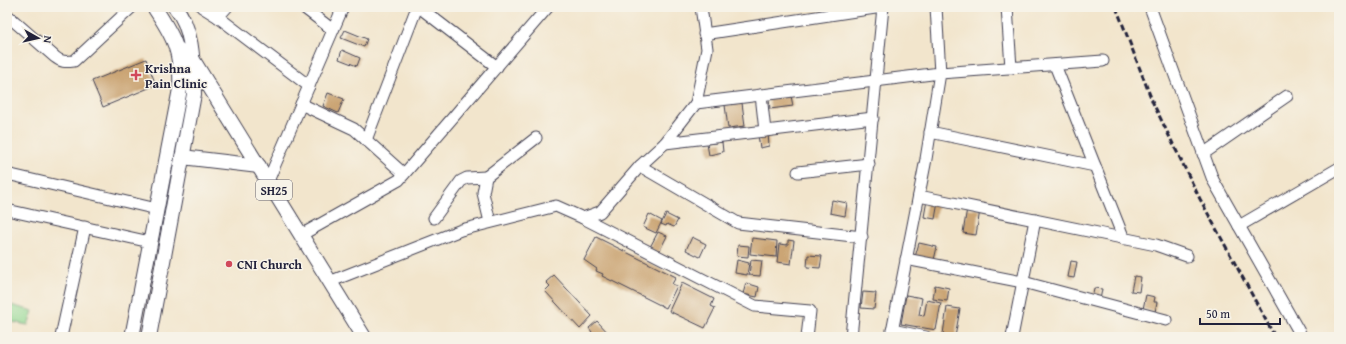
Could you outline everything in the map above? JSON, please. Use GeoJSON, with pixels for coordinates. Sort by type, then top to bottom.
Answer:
{"type":"FeatureCollection","features":[{"type":"Feature","properties":{"kind":"main road"},"geometry":{"type":"LineString","coordinates":[[132,337],[180,89],[178,49],[170,30],[154,7]]}},
{"type":"Feature","properties":{"kind":"main road","name":"SH25"},"geometry":{"type":"LineString","coordinates":[[149,337],[194,94],[193,60],[186,27],[177,8]]}},
{"type":"Feature","properties":{"kind":"main road","name":"SH25"},"geometry":{"type":"LineString","coordinates":[[178,49],[193,60],[363,337]]}},
{"type":"Feature","properties":{"kind":"main road"},"geometry":{"type":"LineString","coordinates":[[182,157],[259,166]]}},
{"type":"Feature","properties":{"kind":"street"},"geometry":{"type":"LineString","coordinates":[[7,15],[60,61],[66,62],[74,61],[132,7]]}},
{"type":"Feature","properties":{"kind":"street"},"geometry":{"type":"LineString","coordinates":[[202,7],[218,17],[309,86]]}},
{"type":"Feature","properties":{"kind":"street"},"geometry":{"type":"LineString","coordinates":[[218,17],[227,7]]}},
{"type":"Feature","properties":{"kind":"street"},"geometry":{"type":"LineString","coordinates":[[303,7],[333,30]]}},
{"type":"Feature","properties":{"kind":"street"},"geometry":{"type":"LineString","coordinates":[[268,181],[343,7]]}},
{"type":"Feature","properties":{"kind":"street"},"geometry":{"type":"LineString","coordinates":[[366,140],[418,7],[497,67]]}},
{"type":"Feature","properties":{"kind":"street"},"geometry":{"type":"LineString","coordinates":[[301,235],[399,180],[548,7]]}},
{"type":"Feature","properties":{"kind":"street"},"geometry":{"type":"LineString","coordinates":[[584,218],[600,212],[640,166],[665,143],[696,103],[707,49],[701,7]]}},
{"type":"Feature","properties":{"kind":"street"},"geometry":{"type":"LineString","coordinates":[[704,34],[883,7],[862,237],[851,337]]}},
{"type":"Feature","properties":{"kind":"street"},"geometry":{"type":"LineString","coordinates":[[926,337],[891,334],[919,196],[940,73],[936,7]]}},
{"type":"Feature","properties":{"kind":"street"},"geometry":{"type":"LineString","coordinates":[[1007,7],[1012,68]]}},
{"type":"Feature","properties":{"kind":"street"},"geometry":{"type":"LineString","coordinates":[[1150,7],[1213,180],[1302,337]]}},
{"type":"Feature","properties":{"kind":"street"},"geometry":{"type":"LineString","coordinates":[[696,103],[940,73],[1103,61]]}},
{"type":"Feature","properties":{"kind":"street"},"geometry":{"type":"LineString","coordinates":[[1055,65],[1124,239]]}},
{"type":"Feature","properties":{"kind":"street"},"geometry":{"type":"LineString","coordinates":[[761,95],[765,131]]}},
{"type":"Feature","properties":{"kind":"street"},"geometry":{"type":"LineString","coordinates":[[1203,154],[1287,96]]}},
{"type":"Feature","properties":{"kind":"street"},"geometry":{"type":"LineString","coordinates":[[301,104],[354,129],[404,174]]}},
{"type":"Feature","properties":{"kind":"street"},"geometry":{"type":"LineString","coordinates":[[665,143],[873,118]]}},
{"type":"Feature","properties":{"kind":"street"},"geometry":{"type":"LineString","coordinates":[[930,132],[1095,166]]}},
{"type":"Feature","properties":{"kind":"street"},"geometry":{"type":"LineString","coordinates":[[434,218],[462,180],[468,178],[486,177],[536,138]]}},
{"type":"Feature","properties":{"kind":"street"},"geometry":{"type":"LineString","coordinates":[[798,172],[869,164]]}},
{"type":"Feature","properties":{"kind":"street"},"geometry":{"type":"LineString","coordinates":[[640,166],[738,223],[862,237]]}},
{"type":"Feature","properties":{"kind":"street"},"geometry":{"type":"LineString","coordinates":[[1239,226],[1339,168]]}},
{"type":"Feature","properties":{"kind":"street"},"geometry":{"type":"LineString","coordinates":[[7,174],[157,209]]}},
{"type":"Feature","properties":{"kind":"street"},"geometry":{"type":"LineString","coordinates":[[486,177],[483,193],[490,222]]}},
{"type":"Feature","properties":{"kind":"street"},"geometry":{"type":"LineString","coordinates":[[919,196],[1156,245],[1187,256]]}},
{"type":"Feature","properties":{"kind":"street"},"geometry":{"type":"LineString","coordinates":[[329,282],[461,230],[556,206],[584,218],[755,306],[810,311],[807,337]]}},
{"type":"Feature","properties":{"kind":"street"},"geometry":{"type":"LineString","coordinates":[[7,210],[150,242]]}},
{"type":"Feature","properties":{"kind":"street"},"geometry":{"type":"LineString","coordinates":[[1012,337],[1035,220]]}},
{"type":"Feature","properties":{"kind":"street"},"geometry":{"type":"LineString","coordinates":[[61,337],[86,227]]}},
{"type":"Feature","properties":{"kind":"street"},"geometry":{"type":"LineString","coordinates":[[906,259],[1023,282],[1166,320]]}},
{"type":"Feature","properties":{"kind":"green space"},"geometry":{"type":"Polygon","coordinates":[[[7,304],[33,311],[28,325],[7,321],[7,304]]]}},
{"type":"Feature","properties":{"kind":"building"},"geometry":{"type":"Polygon","coordinates":[[[345,30],[367,39],[364,47],[341,38],[345,30]]]}},
{"type":"Feature","properties":{"kind":"building"},"geometry":{"type":"Polygon","coordinates":[[[342,50],[360,58],[357,66],[339,59],[342,50]]]}},
{"type":"Feature","properties":{"kind":"building"},"geometry":{"type":"Polygon","coordinates":[[[146,59],[156,85],[103,107],[92,81],[146,59]]]}},
{"type":"Feature","properties":{"kind":"building"},"geometry":{"type":"Polygon","coordinates":[[[328,93],[344,99],[338,113],[323,106],[328,93]]]}},
{"type":"Feature","properties":{"kind":"building"},"geometry":{"type":"Polygon","coordinates":[[[791,96],[793,106],[770,109],[769,99],[791,96]]]}},
{"type":"Feature","properties":{"kind":"building"},"geometry":{"type":"Polygon","coordinates":[[[742,103],[745,126],[728,128],[725,105],[742,103]]]}},
{"type":"Feature","properties":{"kind":"building"},"geometry":{"type":"Polygon","coordinates":[[[768,133],[769,146],[760,148],[758,135],[768,133]]]}},
{"type":"Feature","properties":{"kind":"building"},"geometry":{"type":"Polygon","coordinates":[[[722,142],[723,152],[709,155],[707,144],[722,142]]]}},
{"type":"Feature","properties":{"kind":"building"},"geometry":{"type":"Polygon","coordinates":[[[832,200],[847,203],[845,216],[830,213],[832,200]]]}},
{"type":"Feature","properties":{"kind":"building"},"geometry":{"type":"Polygon","coordinates":[[[927,200],[938,202],[935,219],[924,217],[927,200]]]}},
{"type":"Feature","properties":{"kind":"building"},"geometry":{"type":"Polygon","coordinates":[[[967,208],[980,210],[976,235],[963,233],[967,208]]]}},
{"type":"Feature","properties":{"kind":"building"},"geometry":{"type":"Polygon","coordinates":[[[649,214],[662,221],[656,233],[643,227],[649,214]]]}},
{"type":"Feature","properties":{"kind":"building"},"geometry":{"type":"Polygon","coordinates":[[[666,214],[678,220],[674,227],[667,224],[666,226],[661,224],[666,214]]]}},
{"type":"Feature","properties":{"kind":"building"},"geometry":{"type":"Polygon","coordinates":[[[658,232],[667,236],[658,254],[649,249],[658,232]]]}},
{"type":"Feature","properties":{"kind":"building"},"geometry":{"type":"Polygon","coordinates":[[[596,237],[676,277],[672,284],[677,286],[666,308],[602,276],[603,274],[596,271],[597,269],[584,260],[596,237]]]}},
{"type":"Feature","properties":{"kind":"building"},"geometry":{"type":"Polygon","coordinates":[[[692,237],[706,244],[700,257],[686,250],[692,237]]]}},
{"type":"Feature","properties":{"kind":"building"},"geometry":{"type":"Polygon","coordinates":[[[752,238],[777,241],[776,257],[750,254],[752,238]]]}},
{"type":"Feature","properties":{"kind":"building"},"geometry":{"type":"Polygon","coordinates":[[[788,240],[794,241],[791,264],[777,262],[779,244],[788,245],[788,240]]]}},
{"type":"Feature","properties":{"kind":"building"},"geometry":{"type":"Polygon","coordinates":[[[919,243],[937,247],[934,260],[915,257],[919,243]]]}},
{"type":"Feature","properties":{"kind":"building"},"geometry":{"type":"Polygon","coordinates":[[[738,245],[749,246],[748,257],[737,256],[738,245]]]}},
{"type":"Feature","properties":{"kind":"building"},"geometry":{"type":"Polygon","coordinates":[[[808,255],[822,256],[820,268],[807,267],[808,255]]]}},
{"type":"Feature","properties":{"kind":"building"},"geometry":{"type":"Polygon","coordinates":[[[737,260],[749,263],[747,275],[735,273],[737,260]]]}},
{"type":"Feature","properties":{"kind":"building"},"geometry":{"type":"Polygon","coordinates":[[[751,260],[762,261],[760,276],[749,275],[751,260]]]}},
{"type":"Feature","properties":{"kind":"building"},"geometry":{"type":"Polygon","coordinates":[[[1071,261],[1077,262],[1074,278],[1068,277],[1071,261]]]}},
{"type":"Feature","properties":{"kind":"building"},"geometry":{"type":"Polygon","coordinates":[[[554,275],[592,316],[580,329],[545,291],[550,286],[546,282],[554,275]]]}},
{"type":"Feature","properties":{"kind":"building"},"geometry":{"type":"Polygon","coordinates":[[[1134,276],[1141,277],[1139,292],[1131,291],[1134,276]]]}},
{"type":"Feature","properties":{"kind":"building"},"geometry":{"type":"Polygon","coordinates":[[[682,283],[714,299],[711,306],[715,308],[705,328],[669,311],[682,283]]]}},
{"type":"Feature","properties":{"kind":"building"},"geometry":{"type":"Polygon","coordinates":[[[746,283],[759,287],[757,297],[743,294],[746,283]]]}},
{"type":"Feature","properties":{"kind":"building"},"geometry":{"type":"Polygon","coordinates":[[[935,285],[949,288],[947,301],[933,299],[935,285]]]}},
{"type":"Feature","properties":{"kind":"building"},"geometry":{"type":"Polygon","coordinates":[[[1094,288],[1102,289],[1100,300],[1092,298],[1094,288]]]}},
{"type":"Feature","properties":{"kind":"building"},"geometry":{"type":"Polygon","coordinates":[[[863,292],[876,293],[874,309],[861,308],[863,292]]]}},
{"type":"Feature","properties":{"kind":"building"},"geometry":{"type":"Polygon","coordinates":[[[906,295],[922,298],[919,315],[924,316],[927,300],[941,303],[936,330],[901,324],[906,295]]]}},
{"type":"Feature","properties":{"kind":"building"},"geometry":{"type":"Polygon","coordinates":[[[1146,295],[1155,297],[1154,302],[1157,302],[1155,312],[1143,309],[1146,295]]]}},
{"type":"Feature","properties":{"kind":"building"},"geometry":{"type":"Polygon","coordinates":[[[947,307],[960,309],[955,337],[943,334],[947,307]]]}},
{"type":"Feature","properties":{"kind":"building"},"geometry":{"type":"Polygon","coordinates":[[[597,321],[612,337],[587,337],[592,332],[589,328],[597,321]]]}},
{"type":"Feature","properties":{"kind":"railway"},"geometry":{"type":"LineString","coordinates":[[1116,7],[1153,103],[1200,199],[1275,337]]}},
{"type":"Feature","properties":{"kind":"place","name":"Krishna Pain Clinic"},"geometry":{"type":"Point","coordinates":[136,75]}},
{"type":"Feature","properties":{"kind":"place","name":"CNI Church"},"geometry":{"type":"Point","coordinates":[229,264]}}]}
